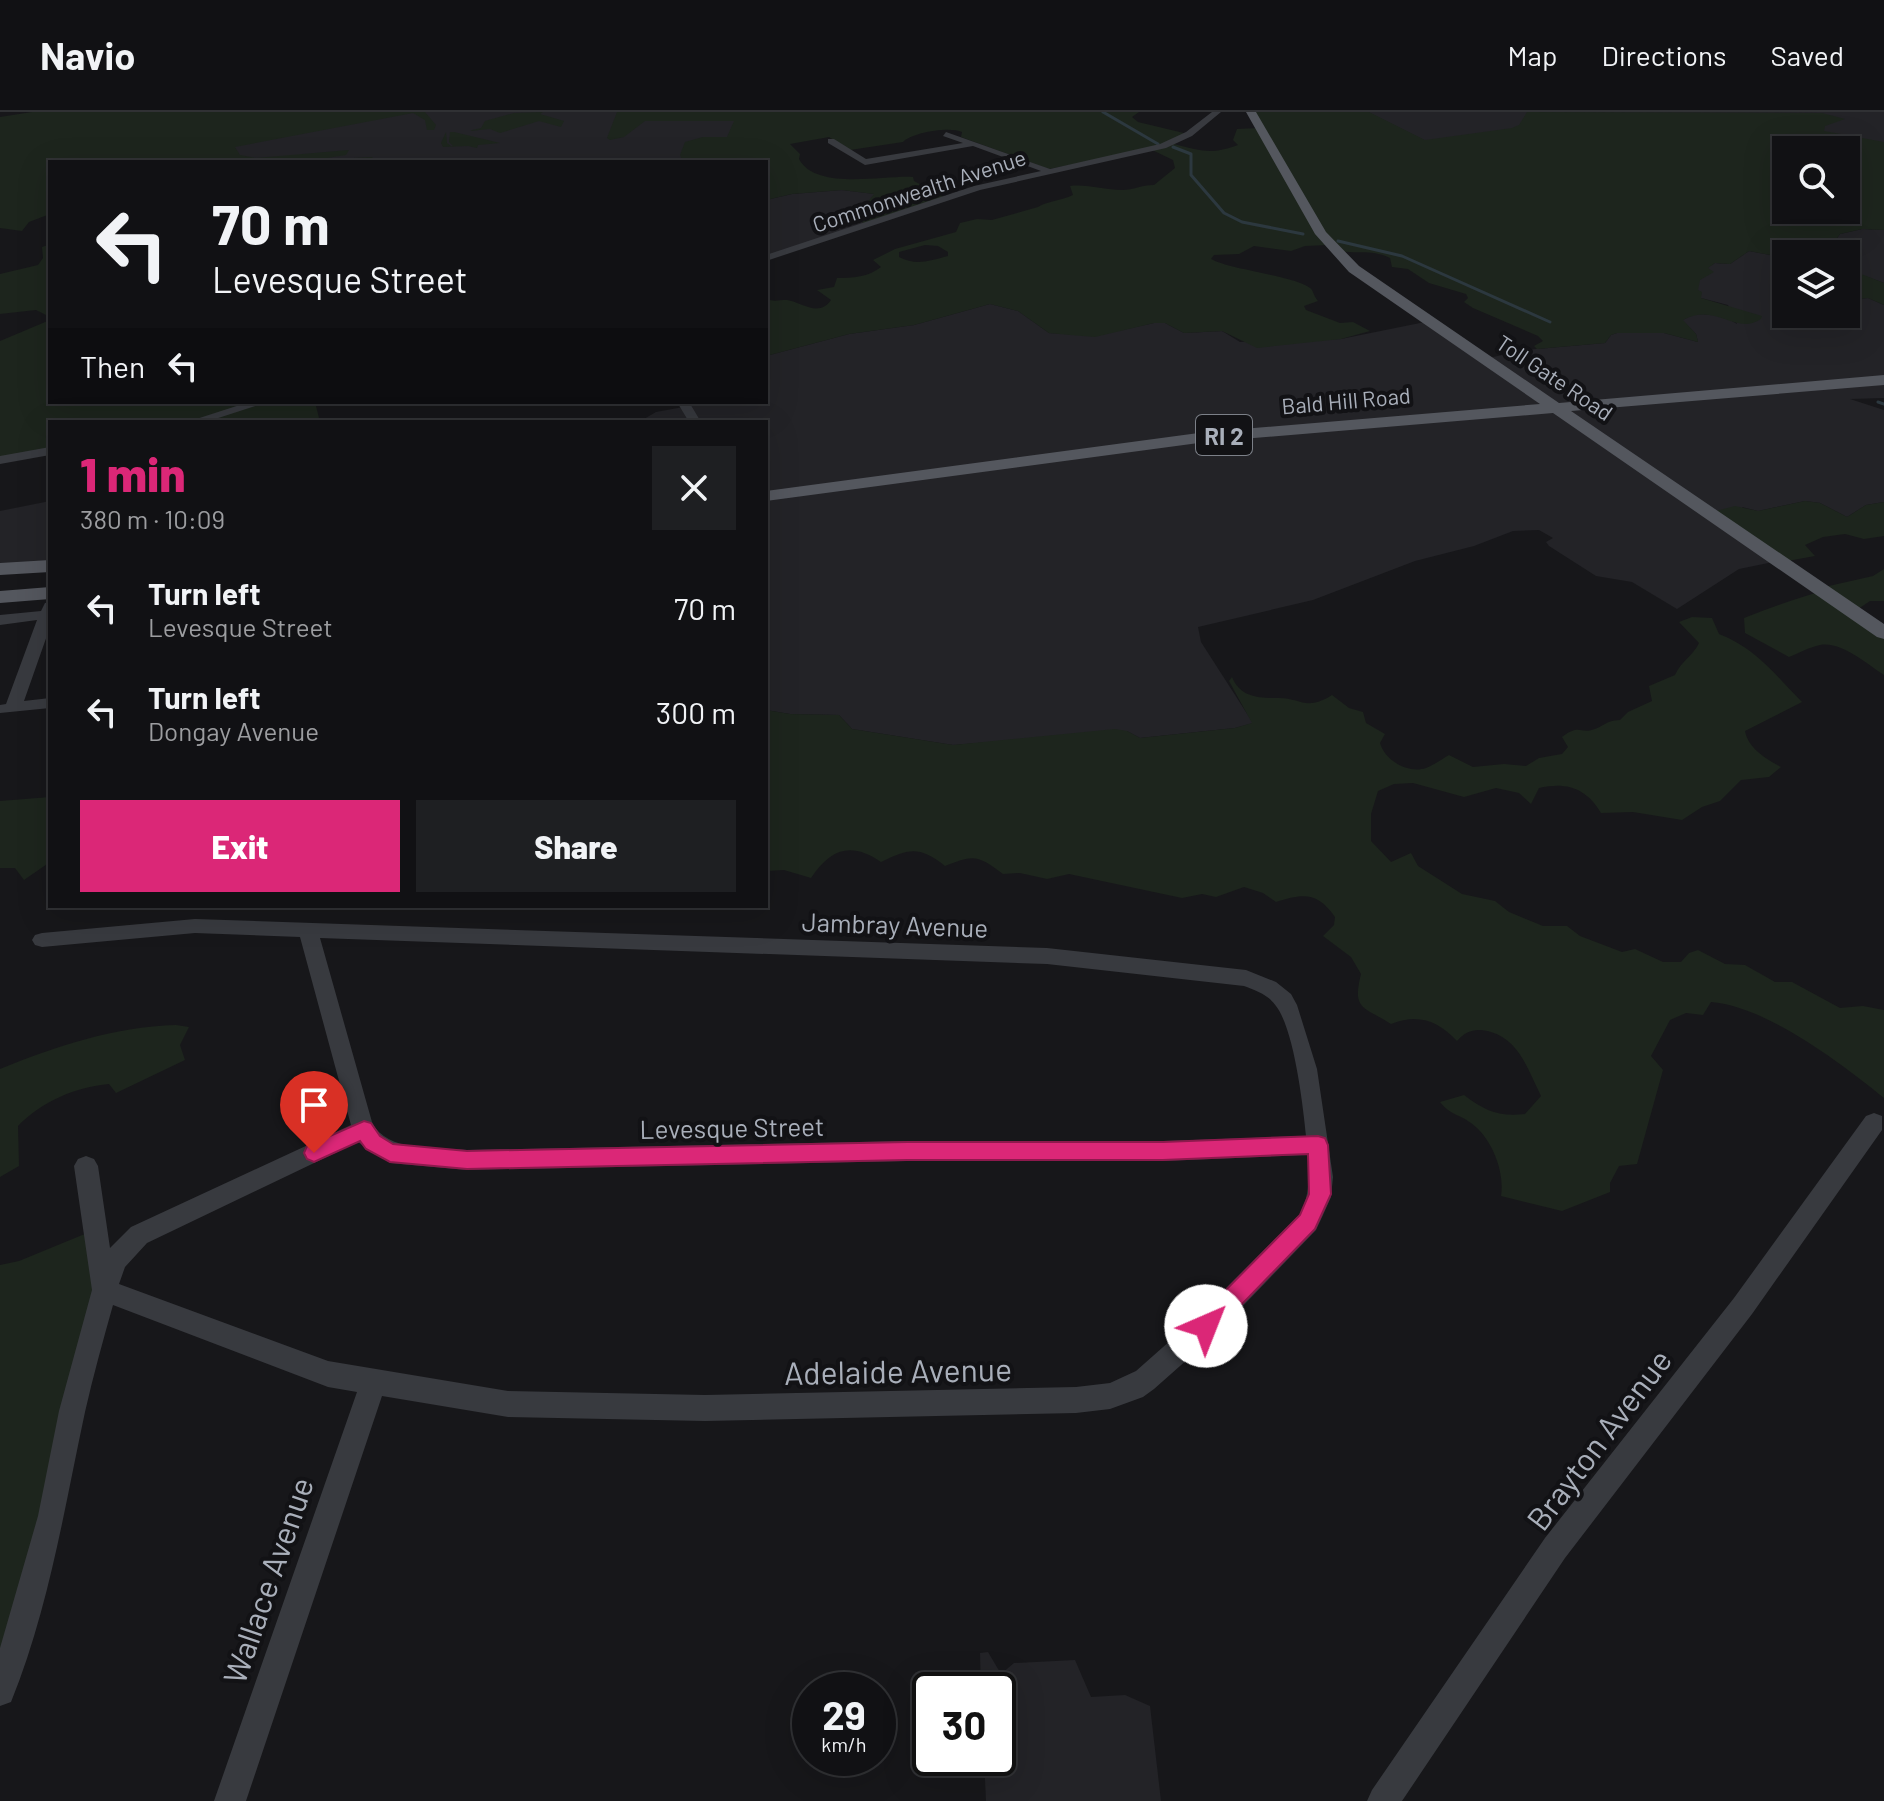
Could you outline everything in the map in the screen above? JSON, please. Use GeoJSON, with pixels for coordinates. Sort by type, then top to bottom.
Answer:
{"type":"FeatureCollection","features":[{"type":"Feature","properties":{"kind":"main road","name":"Toll Gate Road"},"geometry":{"type":"LineString","coordinates":[[1251,112],[1321,234],[1339,257],[1884,633]]}},
{"type":"Feature","properties":{"kind":"main road"},"geometry":{"type":"LineString","coordinates":[[1459,414],[1504,394],[1507,379],[1503,371]]}},
{"type":"Feature","properties":{"kind":"main road"},"geometry":{"type":"LineString","coordinates":[[1503,371],[1559,390],[1645,399]]}},
{"type":"Feature","properties":{"kind":"main road","name":"Bald Hill Road"},"geometry":{"type":"LineString","coordinates":[[768,496],[1155,443],[1459,414],[1884,380]]}},
{"type":"Feature","properties":{"kind":"main road"},"geometry":{"type":"LineString","coordinates":[[1637,461],[1613,438],[1604,421],[1615,413],[1670,397]]}},
{"type":"Feature","properties":{"kind":"main road"},"geometry":{"type":"LineString","coordinates":[[1459,414],[1559,424],[1582,432],[1637,461]]}},
{"type":"Feature","properties":{"kind":"main road"},"geometry":{"type":"LineString","coordinates":[[0,569],[48,566]]}},
{"type":"Feature","properties":{"kind":"main road"},"geometry":{"type":"LineString","coordinates":[[0,597],[48,593]]}},
{"type":"Feature","properties":{"kind":"street","name":"Commonwealth Avenue"},"geometry":{"type":"LineString","coordinates":[[768,257],[857,230],[949,196],[1046,170],[1163,146],[1189,134],[1217,112]]}},
{"type":"Feature","properties":{"kind":"street"},"geometry":{"type":"LineString","coordinates":[[946,134],[1046,170]]}},
{"type":"Feature","properties":{"kind":"street"},"geometry":{"type":"LineString","coordinates":[[831,141],[865,162],[972,144]]}},
{"type":"Feature","properties":{"kind":"street"},"geometry":{"type":"LineString","coordinates":[[200,420],[255,404]]}},
{"type":"Feature","properties":{"kind":"street"},"geometry":{"type":"LineString","coordinates":[[0,460],[48,451]]}},
{"type":"Feature","properties":{"kind":"street"},"geometry":{"type":"LineString","coordinates":[[0,620],[48,611]]}},
{"type":"Feature","properties":{"kind":"street"},"geometry":{"type":"LineString","coordinates":[[7,709],[48,613]]}},
{"type":"Feature","properties":{"kind":"street"},"geometry":{"type":"LineString","coordinates":[[7,709],[48,703]]}},
{"type":"Feature","properties":{"kind":"street","name":"Jambray Avenue"},"geometry":{"type":"LineString","coordinates":[[42,940],[195,926],[1047,956],[1236,976],[1264,985]]}},
{"type":"Feature","properties":{"kind":"street"},"geometry":{"type":"LineString","coordinates":[[0,1691],[25,1619],[52,1516],[72,1411],[115,1260],[139,1235],[364,1129],[308,931]]}},
{"type":"Feature","properties":{"kind":"street","name":"Adelaide Avenue"},"geometry":{"type":"LineString","coordinates":[[104,1290],[177,1320],[328,1374],[508,1404],[705,1408],[1076,1400],[1110,1396],[1134,1388],[1168,1361],[1308,1222],[1320,1194],[1313,1106],[1293,1021],[1285,1003],[1264,985]]}},
{"type":"Feature","properties":{"kind":"street","name":"Brayton Avenue"},"geometry":{"type":"LineString","coordinates":[[1383,1801],[1555,1548],[1743,1306],[1874,1123]]}},
{"type":"Feature","properties":{"kind":"street","name":"Levesque Street"},"geometry":{"type":"LineString","coordinates":[[364,1129],[373,1143],[390,1153],[467,1160],[907,1151],[1163,1151],[1318,1145]]}},
{"type":"Feature","properties":{"kind":"street"},"geometry":{"type":"LineString","coordinates":[[86,1166],[104,1290]]}},
{"type":"Feature","properties":{"kind":"street","name":"Wallace Avenue"},"geometry":{"type":"LineString","coordinates":[[230,1801],[373,1383]]}},
{"type":"Feature","properties":{"kind":"shaded area"},"geometry":{"type":"Polygon","coordinates":[[[32,112],[425,112],[436,125],[434,130],[427,130],[425,120],[413,113],[235,147],[240,155],[256,158],[349,150],[346,155],[314,160],[48,160],[48,215],[29,222],[22,231],[0,228],[0,117],[32,112]]]}},
{"type":"Feature","properties":{"kind":"shaded area"},"geometry":{"type":"Polygon","coordinates":[[[409,112],[752,112],[723,160],[205,160],[237,143],[409,112]]]}},
{"type":"Feature","properties":{"kind":"shaded area"},"geometry":{"type":"Polygon","coordinates":[[[543,112],[540,114],[564,121],[561,127],[539,121],[500,133],[490,129],[468,131],[481,128],[485,121],[514,113],[543,112]]]}},
{"type":"Feature","properties":{"kind":"shaded area"},"geometry":{"type":"Polygon","coordinates":[[[617,112],[1139,112],[1132,117],[1138,122],[1188,134],[1174,144],[1213,151],[1238,145],[1233,140],[1237,129],[1259,128],[1250,112],[1369,112],[1425,140],[1512,128],[1519,125],[1527,112],[1822,113],[1845,119],[1825,126],[1824,131],[1851,136],[1772,136],[1772,224],[1860,224],[1860,138],[1884,142],[1884,230],[1862,229],[1840,234],[1836,240],[1772,240],[1772,255],[1749,251],[1730,264],[1715,263],[1708,268],[1714,272],[1700,280],[1698,290],[1702,292],[1701,298],[1762,316],[1752,323],[1743,324],[1706,315],[1683,320],[1696,334],[1698,342],[1664,333],[1617,333],[1605,343],[1537,349],[1534,346],[1543,341],[1538,336],[1473,308],[1464,302],[1468,298],[1466,294],[1429,283],[1408,269],[1392,267],[1390,258],[1373,253],[1342,251],[1328,245],[1305,246],[1291,251],[1254,246],[1239,254],[1214,255],[1211,259],[1306,285],[1318,301],[1304,306],[1306,310],[1340,323],[1353,322],[1370,331],[1341,339],[1257,348],[1222,331],[1184,333],[1165,323],[1095,337],[1049,333],[1018,311],[990,304],[914,325],[849,334],[768,355],[768,300],[787,300],[810,308],[821,308],[831,300],[817,290],[834,287],[837,278],[871,273],[881,267],[873,260],[895,249],[956,232],[960,223],[992,220],[1068,197],[1073,195],[1070,186],[1122,190],[1154,185],[1175,168],[1173,160],[1150,149],[1049,169],[961,137],[962,132],[956,130],[922,133],[903,142],[850,150],[829,137],[790,144],[808,169],[820,175],[852,179],[913,177],[914,181],[944,197],[865,225],[862,222],[871,217],[866,204],[874,194],[842,190],[792,194],[768,200],[768,160],[682,160],[680,155],[685,142],[703,137],[727,137],[734,121],[645,121],[624,137],[607,138],[617,112]],[[925,245],[899,252],[899,257],[917,262],[929,261],[948,256],[948,252],[938,246],[925,245]]]}},
{"type":"Feature","properties":{"kind":"shaded area"},"geometry":{"type":"Polygon","coordinates":[[[1257,112],[1884,112],[1884,186],[1860,163],[1860,136],[1772,136],[1772,218],[1740,235],[1707,268],[1715,263],[1730,264],[1749,251],[1772,255],[1772,328],[1860,328],[1860,299],[1868,298],[1884,305],[1884,398],[1850,399],[1884,410],[1884,502],[1866,505],[1847,517],[1820,503],[1805,501],[1758,511],[1742,507],[1778,561],[1739,569],[1677,609],[1632,582],[1596,576],[1549,546],[1546,542],[1553,538],[1539,530],[1513,531],[1474,546],[1415,561],[1313,600],[1198,627],[1201,642],[1253,723],[1235,728],[1140,738],[1127,731],[953,745],[852,729],[839,715],[768,710],[768,420],[642,420],[656,412],[683,407],[682,404],[768,404],[768,355],[849,334],[914,325],[990,304],[1018,311],[1049,333],[1095,336],[1165,323],[1184,333],[1222,331],[1240,342],[1341,339],[1425,322],[1484,359],[1525,350],[1605,343],[1617,333],[1664,333],[1698,342],[1696,334],[1682,320],[1695,314],[1722,315],[1737,324],[1728,305],[1701,298],[1700,294],[1257,112]]]}},
{"type":"Feature","properties":{"kind":"shaded area"},"geometry":{"type":"Polygon","coordinates":[[[446,132],[447,143],[451,146],[450,132],[500,143],[478,145],[477,148],[443,147],[441,143],[446,132]]]}},
{"type":"Feature","properties":{"kind":"shaded area"},"geometry":{"type":"Polygon","coordinates":[[[373,157],[369,160],[314,160],[373,157]]]}},
{"type":"Feature","properties":{"kind":"shaded area"},"geometry":{"type":"Polygon","coordinates":[[[842,190],[875,194],[866,227],[768,256],[768,200],[792,194],[842,190]]]}},
{"type":"Feature","properties":{"kind":"shaded area"},"geometry":{"type":"Polygon","coordinates":[[[1862,229],[1884,230],[1884,283],[1860,274],[1860,240],[1836,240],[1840,234],[1862,229]]]}},
{"type":"Feature","properties":{"kind":"shaded area"},"geometry":{"type":"Polygon","coordinates":[[[48,245],[48,316],[36,310],[0,314],[0,274],[38,265],[43,258],[42,247],[48,245]]]}},
{"type":"Feature","properties":{"kind":"shaded area"},"geometry":{"type":"Polygon","coordinates":[[[1860,274],[1884,283],[1884,305],[1868,298],[1860,299],[1860,274]]]}},
{"type":"Feature","properties":{"kind":"shaded area"},"geometry":{"type":"Polygon","coordinates":[[[48,321],[48,404],[318,404],[320,420],[48,420],[48,451],[0,460],[0,341],[48,321]]]}},
{"type":"Feature","properties":{"kind":"shaded area"},"geometry":{"type":"Polygon","coordinates":[[[48,501],[48,566],[0,568],[0,511],[48,501]]]}},
{"type":"Feature","properties":{"kind":"shaded area"},"geometry":{"type":"Polygon","coordinates":[[[1805,501],[1820,503],[1847,517],[1866,505],[1884,502],[1884,536],[1864,539],[1845,534],[1823,537],[1805,545],[1815,556],[1782,562],[1712,512],[1735,506],[1758,511],[1805,501]]]}},
{"type":"Feature","properties":{"kind":"shaded area"},"geometry":{"type":"Polygon","coordinates":[[[1884,569],[1884,601],[1870,601],[1855,611],[1884,632],[1884,675],[1837,647],[1820,645],[1789,657],[1745,633],[1744,618],[1822,591],[1820,588],[1873,576],[1884,569]]]}},
{"type":"Feature","properties":{"kind":"shaded area"},"geometry":{"type":"Polygon","coordinates":[[[1692,617],[1712,618],[1719,634],[1754,655],[1802,702],[1745,731],[1754,748],[1781,767],[1769,777],[1741,780],[1720,801],[1702,807],[1682,820],[1633,812],[1601,813],[1589,798],[1567,787],[1539,788],[1531,804],[1519,793],[1496,788],[1464,797],[1413,783],[1394,784],[1378,791],[1371,814],[1371,841],[1391,862],[1411,853],[1418,866],[1462,894],[1495,901],[1509,912],[1543,926],[1567,926],[1580,936],[1622,952],[1635,949],[1663,962],[1681,962],[1689,953],[1698,950],[1725,964],[1745,965],[1775,982],[1792,982],[1840,1008],[1863,1006],[1884,1010],[1884,1098],[1847,1069],[1779,1025],[1733,1006],[1711,1002],[1703,1015],[1686,1013],[1670,1020],[1651,1056],[1663,1070],[1637,1164],[1619,1166],[1610,1183],[1610,1192],[1562,1211],[1501,1196],[1499,1166],[1491,1146],[1478,1129],[1440,1102],[1464,1095],[1493,1112],[1525,1114],[1541,1096],[1516,1049],[1491,1032],[1472,1031],[1457,1041],[1443,1028],[1427,1021],[1410,1019],[1391,1024],[1367,1010],[1359,1001],[1361,974],[1351,957],[1323,936],[1334,925],[1335,917],[1316,899],[1302,896],[1276,902],[1263,893],[1244,887],[1216,897],[1202,894],[1182,898],[1069,874],[1047,879],[1020,873],[1003,874],[976,858],[945,866],[928,855],[913,851],[881,862],[860,852],[842,851],[826,860],[811,878],[784,870],[768,871],[768,710],[839,715],[852,729],[953,745],[1115,729],[1140,738],[1235,728],[1252,723],[1229,681],[1232,677],[1240,689],[1256,697],[1309,703],[1332,695],[1349,708],[1363,712],[1366,723],[1385,734],[1380,743],[1387,755],[1405,767],[1426,768],[1449,755],[1473,767],[1504,764],[1526,766],[1539,758],[1562,754],[1568,747],[1562,737],[1568,733],[1599,728],[1608,722],[1620,720],[1628,712],[1652,701],[1649,686],[1675,675],[1699,643],[1679,622],[1692,617]]]}},
{"type":"Feature","properties":{"kind":"shaded area"},"geometry":{"type":"Polygon","coordinates":[[[48,797],[48,863],[24,880],[15,868],[0,868],[0,801],[48,797]]]}},
{"type":"Feature","properties":{"kind":"shaded area"},"geometry":{"type":"Polygon","coordinates":[[[176,1025],[189,1027],[180,1045],[185,1060],[116,1093],[109,1084],[96,1086],[71,1092],[37,1110],[18,1126],[19,1166],[0,1177],[0,1069],[86,1039],[130,1029],[176,1025]]]}},
{"type":"Feature","properties":{"kind":"shaded area"},"geometry":{"type":"Polygon","coordinates":[[[92,1231],[103,1286],[0,1686],[0,1265],[19,1261],[92,1231]]]}},
{"type":"Feature","properties":{"kind":"shaded area"},"geometry":{"type":"Polygon","coordinates":[[[988,1652],[1000,1672],[981,1672],[980,1653],[988,1652]]]}},
{"type":"Feature","properties":{"kind":"shaded area"},"geometry":{"type":"Polygon","coordinates":[[[1075,1660],[1091,1697],[1125,1695],[1150,1706],[1161,1801],[986,1801],[985,1776],[1016,1776],[1016,1672],[1003,1672],[1014,1663],[1075,1660]]]}},
{"type":"Feature","properties":{"kind":"waterway"},"geometry":{"type":"LineString","coordinates":[[1103,112],[1158,144]]}},
{"type":"Feature","properties":{"kind":"waterway"},"geometry":{"type":"LineString","coordinates":[[1173,147],[1191,154],[1191,175],[1224,213],[1242,222],[1303,234]]}},
{"type":"Feature","properties":{"kind":"waterway"},"geometry":{"type":"LineString","coordinates":[[1338,241],[1402,256],[1550,322]]}},
{"type":"Feature","properties":{"kind":"waterway"},"geometry":{"type":"LineString","coordinates":[[1878,402],[1884,404]]}},
{"type":"Feature","properties":{"kind":"route"},"geometry":{"type":"LineString","coordinates":[[314,1153],[364,1129],[373,1143],[390,1153],[467,1160],[907,1151],[1163,1151],[1318,1145],[1320,1194],[1308,1222],[1206,1326]]}}]}
